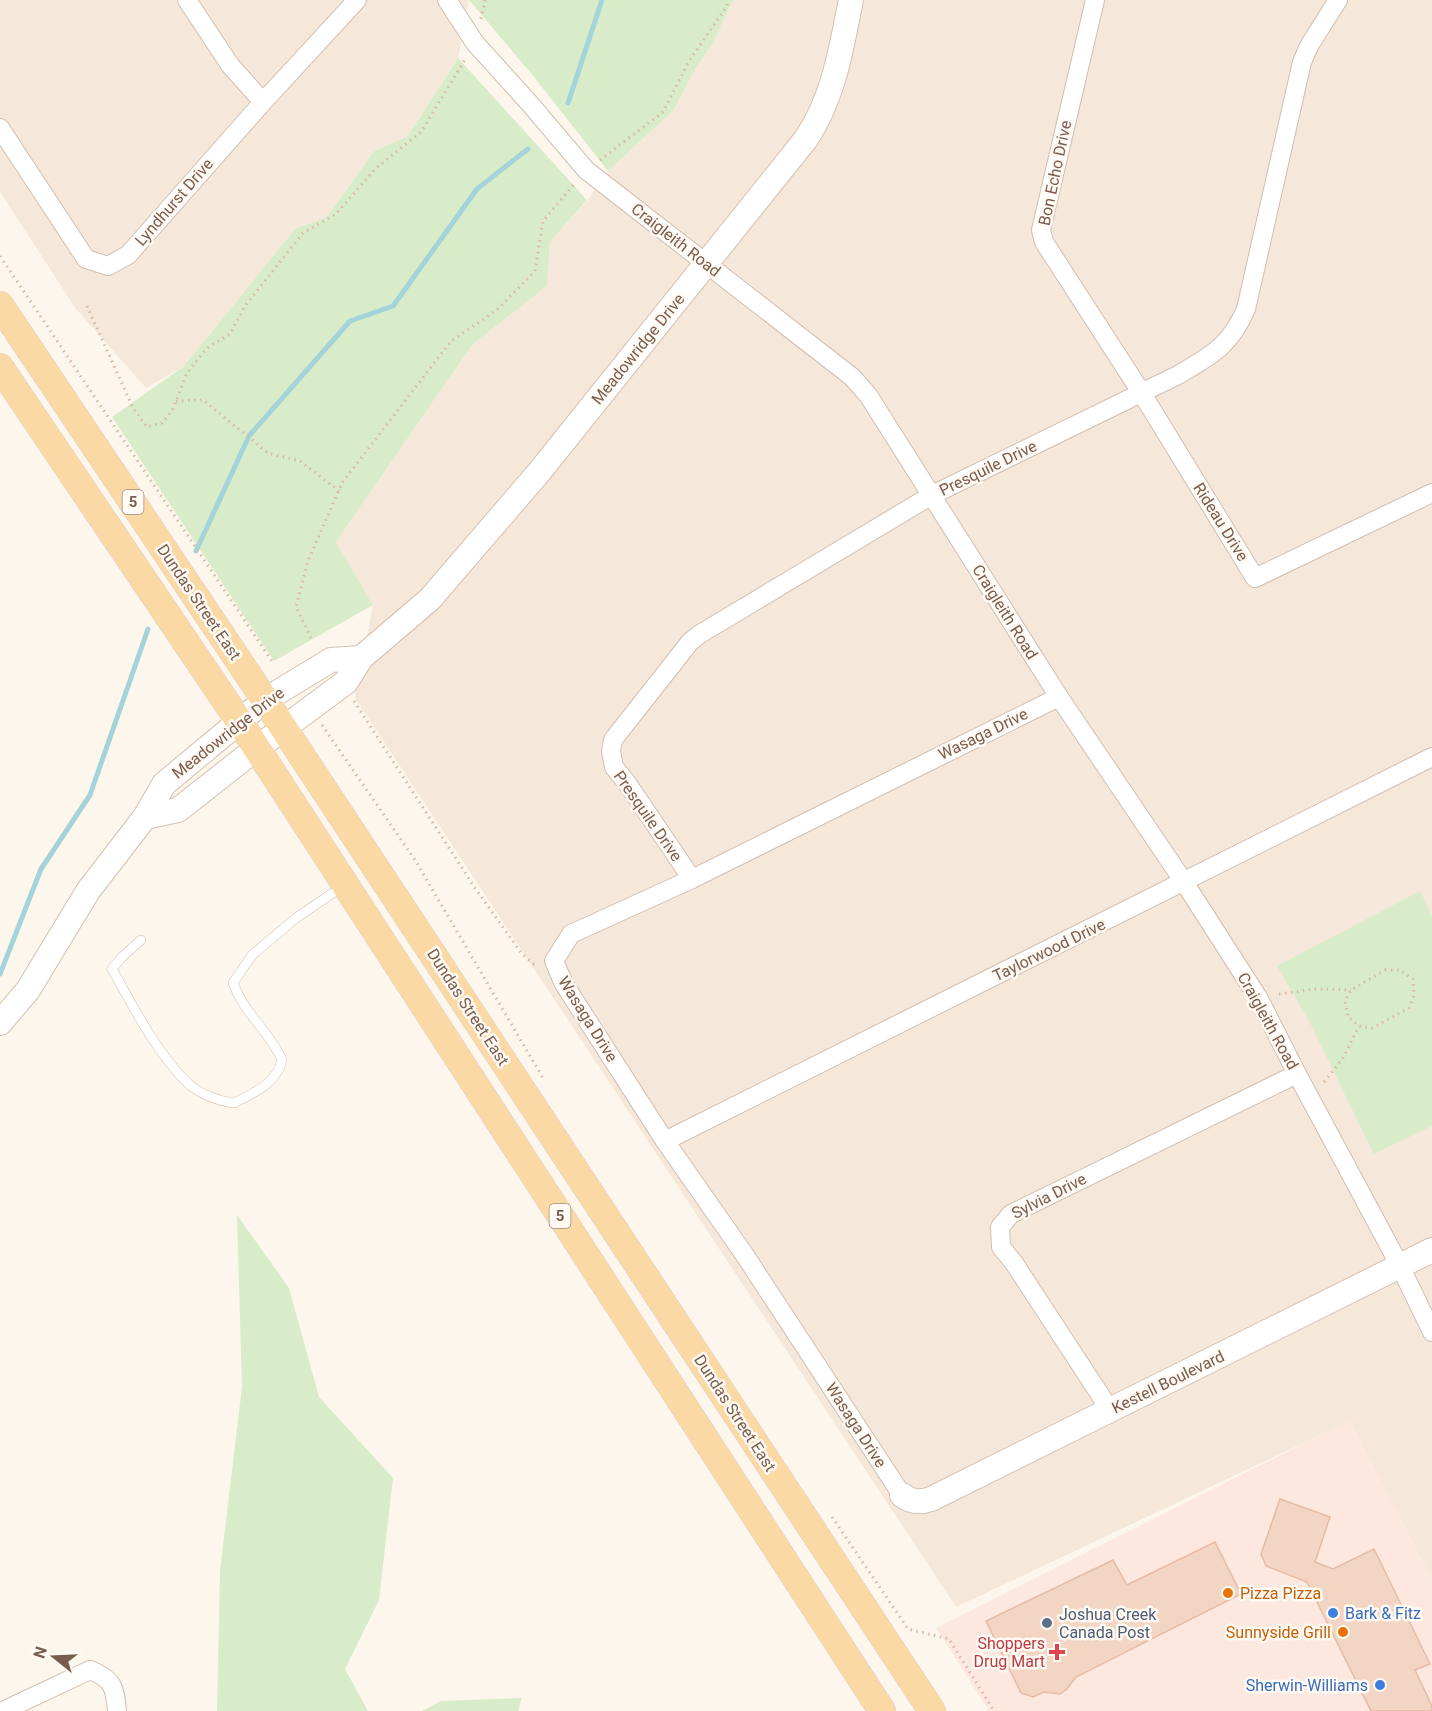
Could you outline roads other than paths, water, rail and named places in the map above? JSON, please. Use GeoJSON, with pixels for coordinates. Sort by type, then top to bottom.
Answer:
{"type":"FeatureCollection","features":[{"type":"Feature","properties":{"kind":"main road","name":"Dundas Street East"},"geometry":{"type":"LineString","coordinates":[[0,305],[265,699],[932,1711]]}},
{"type":"Feature","properties":{"kind":"main road","name":"Dundas Street East"},"geometry":{"type":"LineString","coordinates":[[0,367],[257,748],[882,1711]]}},
{"type":"Feature","properties":{"kind":"street"},"geometry":{"type":"LineString","coordinates":[[187,0],[230,65],[263,102]]}},
{"type":"Feature","properties":{"kind":"street","name":"Lyndhurst Drive"},"geometry":{"type":"LineString","coordinates":[[0,128],[86,259],[108,266],[128,255],[357,0]]}},
{"type":"Feature","properties":{"kind":"street","name":"Craigleith Road"},"geometry":{"type":"LineString","coordinates":[[447,0],[475,43],[586,170],[852,377],[868,394],[1059,696],[1184,882],[1259,999],[1400,1266],[1432,1332]]}},
{"type":"Feature","properties":{"kind":"street","name":"Meadowridge Drive"},"geometry":{"type":"LineString","coordinates":[[145,817],[178,810],[346,682],[361,658],[430,599],[465,560],[540,471],[816,124],[828,99],[834,79],[851,0]]}},
{"type":"Feature","properties":{"kind":"street","name":"Bon Echo Drive"},"geometry":{"type":"LineString","coordinates":[[1095,0],[1041,230],[1047,247],[1141,392]]}},
{"type":"Feature","properties":{"kind":"street","name":"Presquile Drive"},"geometry":{"type":"LineString","coordinates":[[692,879],[614,767],[611,755],[613,740],[694,638],[932,495],[1204,360],[1223,346],[1239,326],[1246,309],[1302,62],[1309,46],[1338,0]]}},
{"type":"Feature","properties":{"kind":"street","name":"Rideau Drive"},"geometry":{"type":"LineString","coordinates":[[1141,392],[1255,578],[1432,494]]}},
{"type":"Feature","properties":{"kind":"street","name":"Meadowridge Drive"},"geometry":{"type":"LineString","coordinates":[[0,1023],[28,990],[88,891],[145,817],[164,784],[265,699],[331,660],[361,658]]}},
{"type":"Feature","properties":{"kind":"street","name":"Wasaga Drive"},"geometry":{"type":"LineString","coordinates":[[902,1495],[744,1254],[665,1141],[564,984],[554,961],[571,934],[692,879],[1059,696]]}},
{"type":"Feature","properties":{"kind":"street","name":"Taylorwood Drive"},"geometry":{"type":"LineString","coordinates":[[665,1141],[1432,757]]}},
{"type":"Feature","properties":{"kind":"street","name":"Sylvia Drive"},"geometry":{"type":"LineString","coordinates":[[1110,1410],[1014,1263],[1000,1247],[1000,1227],[1011,1214],[1297,1074]]}},
{"type":"Feature","properties":{"kind":"street","name":"Kestell Boulevard"},"geometry":{"type":"LineString","coordinates":[[902,1495],[912,1501],[923,1502],[931,1499],[1432,1250]]}},
{"type":"Feature","properties":{"kind":"street"},"geometry":{"type":"LineString","coordinates":[[3,1711],[90,1670],[106,1676],[116,1692],[117,1711]]}},
{"type":"Feature","properties":{"kind":"lane"},"geometry":{"type":"LineString","coordinates":[[141,940],[112,969],[139,1017],[172,1065],[192,1086],[209,1097],[234,1103],[259,1090],[275,1077],[282,1059],[239,999],[233,983],[252,955],[296,918],[345,884]]}},
{"type":"Feature","properties":{"kind":"waterway"},"geometry":{"type":"LineString","coordinates":[[568,103],[602,0]]}},
{"type":"Feature","properties":{"kind":"waterway"},"geometry":{"type":"LineString","coordinates":[[196,551],[249,436],[350,321],[393,306],[477,189],[528,149]]}},
{"type":"Feature","properties":{"kind":"waterway"},"geometry":{"type":"LineString","coordinates":[[0,974],[41,869],[90,795],[148,629]]}},
{"type":"Feature","properties":{"kind":"place","name":"Pizza Pizza"},"geometry":{"type":"Point","coordinates":[1228,1593]}},
{"type":"Feature","properties":{"kind":"place","name":"Bark & Fitz"},"geometry":{"type":"Point","coordinates":[1333,1613]}},
{"type":"Feature","properties":{"kind":"place","name":"Joshua Creek Canada Post"},"geometry":{"type":"Point","coordinates":[1047,1623]}},
{"type":"Feature","properties":{"kind":"place","name":"Sunnyside Grill"},"geometry":{"type":"Point","coordinates":[1343,1632]}},
{"type":"Feature","properties":{"kind":"place","name":"Shoppers Drug Mart"},"geometry":{"type":"Point","coordinates":[1057,1652]}},
{"type":"Feature","properties":{"kind":"place","name":"Sherwin-Williams"},"geometry":{"type":"Point","coordinates":[1380,1685]}}]}
